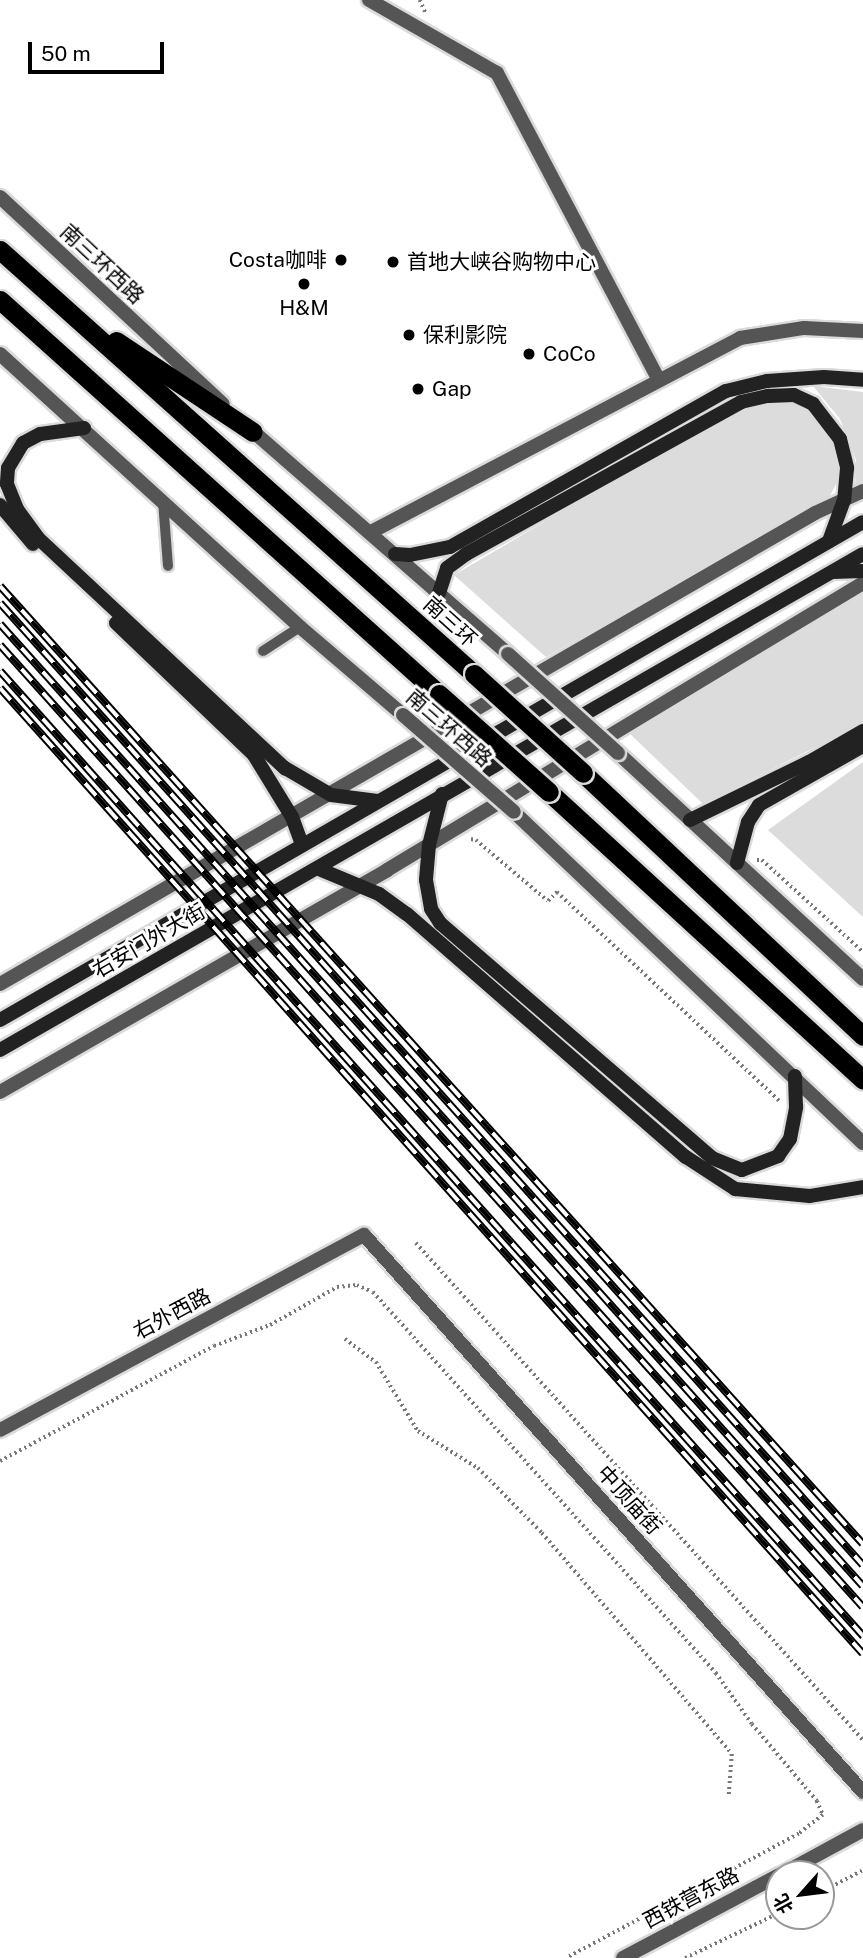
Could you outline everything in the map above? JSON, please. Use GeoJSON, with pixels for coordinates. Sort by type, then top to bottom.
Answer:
{"type":"FeatureCollection","features":[{"type":"Feature","properties":{"kind":"highway","name":"南三环"},"geometry":{"type":"LineString","coordinates":[[0,250],[583,773],[863,1036]]}},
{"type":"Feature","properties":{"kind":"highway"},"geometry":{"type":"LineString","coordinates":[[0,300],[549,792],[863,1080]]}},
{"type":"Feature","properties":{"kind":"highway"},"geometry":{"type":"LineString","coordinates":[[59,304],[253,432]]}},
{"type":"Feature","properties":{"kind":"main road"},"geometry":{"type":"LineString","coordinates":[[395,554],[410,555],[450,547],[726,391],[767,381],[824,377],[863,380]]}},
{"type":"Feature","properties":{"kind":"main road"},"geometry":{"type":"LineString","coordinates":[[439,593],[447,568],[466,554],[741,402],[794,395],[813,404],[841,439],[847,468],[844,500],[828,541]]}},
{"type":"Feature","properties":{"kind":"main road"},"geometry":{"type":"LineString","coordinates":[[84,428],[40,434],[23,443],[8,468],[7,484],[17,509],[38,538],[285,768],[331,794],[377,801]]}},
{"type":"Feature","properties":{"kind":"main road"},"geometry":{"type":"LineString","coordinates":[[0,505],[28,539],[254,755],[292,817],[302,845]]}},
{"type":"Feature","properties":{"kind":"main road","name":"右安门外大街"},"geometry":{"type":"LineString","coordinates":[[0,1020],[863,522]]}},
{"type":"Feature","properties":{"kind":"main road","name":"右安门外大街"},"geometry":{"type":"LineString","coordinates":[[0,1050],[863,554]]}},
{"type":"Feature","properties":{"kind":"main road"},"geometry":{"type":"LineString","coordinates":[[832,572],[863,571]]}},
{"type":"Feature","properties":{"kind":"main road"},"geometry":{"type":"LineString","coordinates":[[690,820],[809,762],[863,731]]}},
{"type":"Feature","properties":{"kind":"main road"},"geometry":{"type":"LineString","coordinates":[[737,863],[748,822],[759,805],[863,746]]}},
{"type":"Feature","properties":{"kind":"main road"},"geometry":{"type":"LineString","coordinates":[[442,794],[429,845],[426,880],[431,909],[440,923],[712,1157],[742,1170],[778,1156],[790,1139],[796,1107],[795,1076]]}},
{"type":"Feature","properties":{"kind":"main road"},"geometry":{"type":"LineString","coordinates":[[319,869],[379,894],[407,914],[686,1157],[735,1189],[810,1196],[863,1187]]}},
{"type":"Feature","properties":{"kind":"street"},"geometry":{"type":"LineString","coordinates":[[369,0],[497,73],[659,380]]}},
{"type":"Feature","properties":{"kind":"street","name":"南三环西路"},"geometry":{"type":"LineString","coordinates":[[0,197],[253,432],[371,531],[618,752],[863,979]]}},
{"type":"Feature","properties":{"kind":"street"},"geometry":{"type":"LineString","coordinates":[[371,531],[740,338],[804,328],[863,331]]}},
{"type":"Feature","properties":{"kind":"street","name":"南三环西路"},"geometry":{"type":"LineString","coordinates":[[0,354],[300,627],[514,812],[863,1143]]}},
{"type":"Feature","properties":{"kind":"street"},"geometry":{"type":"LineString","coordinates":[[0,984],[815,513],[863,491]]}},
{"type":"Feature","properties":{"kind":"street"},"geometry":{"type":"LineString","coordinates":[[0,1092],[359,887],[863,583]]}},
{"type":"Feature","properties":{"kind":"street","name":"右外西路"},"geometry":{"type":"LineString","coordinates":[[0,1430],[364,1235]]}},
{"type":"Feature","properties":{"kind":"street","name":"中顶庙街"},"geometry":{"type":"LineString","coordinates":[[364,1235],[863,1792]]}},
{"type":"Feature","properties":{"kind":"street","name":"西铁营东路"},"geometry":{"type":"LineString","coordinates":[[808,1860],[863,1830]]}},
{"type":"Feature","properties":{"kind":"street","name":"西铁营东路"},"geometry":{"type":"LineString","coordinates":[[623,1958],[765,1883]]}},
{"type":"Feature","properties":{"kind":"lane"},"geometry":{"type":"LineString","coordinates":[[163,501],[169,566]]}},
{"type":"Feature","properties":{"kind":"lane"},"geometry":{"type":"LineString","coordinates":[[263,651],[300,627]]}},
{"type":"Feature","properties":{"kind":"path"},"geometry":{"type":"LineString","coordinates":[[476,840],[548,901],[557,892],[785,1106]]}},
{"type":"Feature","properties":{"kind":"path"},"geometry":{"type":"LineString","coordinates":[[737,863],[762,860],[863,952]]}},
{"type":"Feature","properties":{"kind":"path"},"geometry":{"type":"LineString","coordinates":[[416,1243],[863,1741]]}},
{"type":"Feature","properties":{"kind":"path"},"geometry":{"type":"LineString","coordinates":[[0,1461],[214,1346],[270,1325],[337,1287],[357,1285],[373,1292],[716,1674],[752,1724],[817,1801],[823,1815],[799,1834],[567,1958]]}},
{"type":"Feature","properties":{"kind":"path"},"geometry":{"type":"LineString","coordinates":[[345,1339],[376,1362],[418,1431],[478,1468],[542,1533],[732,1754],[729,1795]]}},
{"type":"Feature","properties":{"kind":"path"},"geometry":{"type":"LineString","coordinates":[[835,1885],[863,1870]]}},
{"type":"Feature","properties":{"kind":"path"},"geometry":{"type":"LineString","coordinates":[[685,1958],[765,1920]]}},
{"type":"Feature","properties":{"kind":"shaded area"},"geometry":{"type":"Polygon","coordinates":[[[813,386],[863,392],[863,486],[855,491],[856,460],[840,419],[813,386]]]}},
{"type":"Feature","properties":{"kind":"shaded area"},"geometry":{"type":"Polygon","coordinates":[[[791,398],[810,407],[835,440],[841,474],[829,498],[546,657],[454,575],[742,406],[791,398]]]}},
{"type":"Feature","properties":{"kind":"shaded area"},"geometry":{"type":"Polygon","coordinates":[[[863,594],[863,723],[703,804],[627,731],[863,594]]]}},
{"type":"Feature","properties":{"kind":"shaded area"},"geometry":{"type":"Polygon","coordinates":[[[863,762],[863,917],[768,830],[863,762]]]}},
{"type":"Feature","properties":{"kind":"railway"},"geometry":{"type":"LineString","coordinates":[[0,586],[863,1544]]}},
{"type":"Feature","properties":{"kind":"railway"},"geometry":{"type":"LineString","coordinates":[[0,603],[863,1565]]}},
{"type":"Feature","properties":{"kind":"railway"},"geometry":{"type":"LineString","coordinates":[[0,624],[863,1586]]}},
{"type":"Feature","properties":{"kind":"railway"},"geometry":{"type":"LineString","coordinates":[[0,645],[863,1607]]}},
{"type":"Feature","properties":{"kind":"railway"},"geometry":{"type":"LineString","coordinates":[[0,671],[863,1636]]}},
{"type":"Feature","properties":{"kind":"railway"},"geometry":{"type":"LineString","coordinates":[[0,688],[863,1654]]}},
{"type":"Feature","properties":{"kind":"place","name":"Costa咖啡"},"geometry":{"type":"Point","coordinates":[341,260]}},
{"type":"Feature","properties":{"kind":"place","name":"首地大峡谷购物中心"},"geometry":{"type":"Point","coordinates":[393,262]}},
{"type":"Feature","properties":{"kind":"place","name":"H&M"},"geometry":{"type":"Point","coordinates":[304,284]}},
{"type":"Feature","properties":{"kind":"place","name":"保利影院"},"geometry":{"type":"Point","coordinates":[409,335]}},
{"type":"Feature","properties":{"kind":"place","name":"CoCo"},"geometry":{"type":"Point","coordinates":[529,354]}},
{"type":"Feature","properties":{"kind":"place","name":"Gap"},"geometry":{"type":"Point","coordinates":[418,389]}}]}
